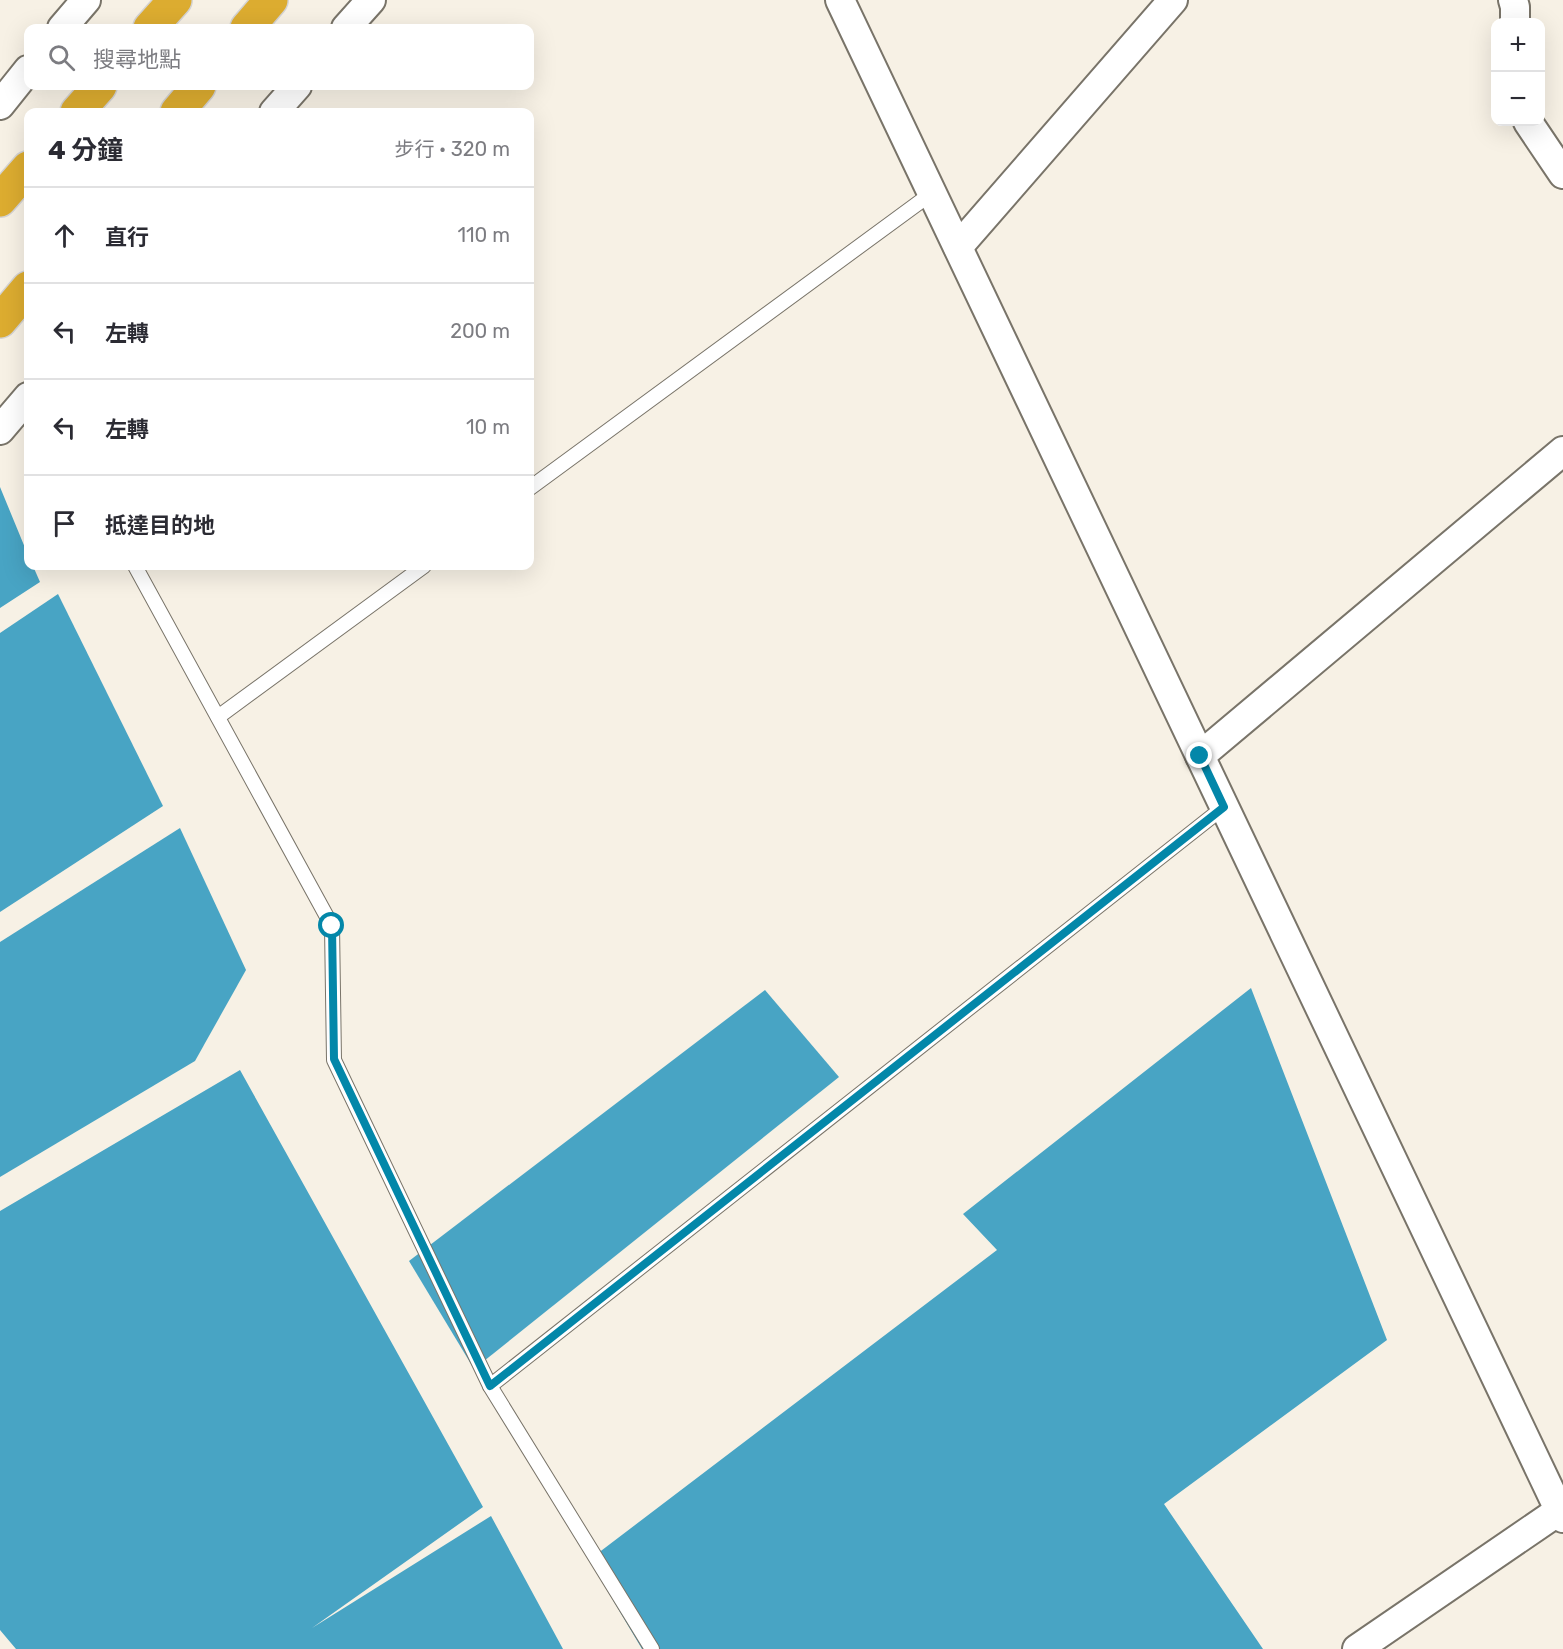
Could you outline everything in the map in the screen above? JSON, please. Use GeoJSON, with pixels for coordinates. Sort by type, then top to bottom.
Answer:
{"type":"FeatureCollection","features":[{"type":"Feature","properties":{"kind":"highway"},"geometry":{"type":"LineString","coordinates":[[154,24],[175,0]]}},
{"type":"Feature","properties":{"kind":"highway"},"geometry":{"type":"LineString","coordinates":[[250,24],[271,0]]}},
{"type":"Feature","properties":{"kind":"highway"},"geometry":{"type":"LineString","coordinates":[[81,108],[96,90]]}},
{"type":"Feature","properties":{"kind":"highway"},"geometry":{"type":"LineString","coordinates":[[181,108],[196,90]]}},
{"type":"Feature","properties":{"kind":"highway"},"geometry":{"type":"LineString","coordinates":[[0,200],[24,173]]}},
{"type":"Feature","properties":{"kind":"highway"},"geometry":{"type":"LineString","coordinates":[[0,321],[24,293]]}},
{"type":"Feature","properties":{"kind":"street"},"geometry":{"type":"LineString","coordinates":[[65,24],[86,0]]}},
{"type":"Feature","properties":{"kind":"street"},"geometry":{"type":"LineString","coordinates":[[350,24],[371,0]]}},
{"type":"Feature","properties":{"kind":"street"},"geometry":{"type":"LineString","coordinates":[[840,0],[1562,1512],[1357,1649]]}},
{"type":"Feature","properties":{"kind":"street"},"geometry":{"type":"LineString","coordinates":[[958,247],[1173,0]]}},
{"type":"Feature","properties":{"kind":"street"},"geometry":{"type":"LineString","coordinates":[[1513,0],[1515,18]]}},
{"type":"Feature","properties":{"kind":"street"},"geometry":{"type":"LineString","coordinates":[[0,105],[24,75]]}},
{"type":"Feature","properties":{"kind":"street"},"geometry":{"type":"LineString","coordinates":[[278,108],[293,90]]}},
{"type":"Feature","properties":{"kind":"street"},"geometry":{"type":"LineString","coordinates":[[1531,126],[1563,174]]}},
{"type":"Feature","properties":{"kind":"street"},"geometry":{"type":"LineString","coordinates":[[0,430],[24,402]]}},
{"type":"Feature","properties":{"kind":"street"},"geometry":{"type":"LineString","coordinates":[[1200,756],[1563,451]]}},
{"type":"Feature","properties":{"kind":"lane"},"geometry":{"type":"LineString","coordinates":[[534,485],[932,193]]}},
{"type":"Feature","properties":{"kind":"lane"},"geometry":{"type":"LineString","coordinates":[[137,570],[332,926],[334,1059],[490,1386],[652,1649]]}},
{"type":"Feature","properties":{"kind":"lane"},"geometry":{"type":"LineString","coordinates":[[218,717],[419,570]]}},
{"type":"Feature","properties":{"kind":"lane"},"geometry":{"type":"LineString","coordinates":[[490,1386],[1224,807]]}},
{"type":"Feature","properties":{"kind":"water"},"geometry":{"type":"Polygon","coordinates":[[[0,487],[24,545],[24,570],[35,570],[40,582],[0,608],[0,487]]]}},
{"type":"Feature","properties":{"kind":"water"},"geometry":{"type":"Polygon","coordinates":[[[58,594],[163,806],[0,912],[0,633],[58,594]]]}},
{"type":"Feature","properties":{"kind":"water"},"geometry":{"type":"Polygon","coordinates":[[[180,828],[246,970],[195,1061],[0,1177],[0,942],[180,828]]]}},
{"type":"Feature","properties":{"kind":"water"},"geometry":{"type":"Polygon","coordinates":[[[1251,988],[1387,1340],[1164,1504],[1263,1649],[642,1649],[589,1560],[997,1250],[963,1214],[1251,988]]]}},
{"type":"Feature","properties":{"kind":"water"},"geometry":{"type":"Polygon","coordinates":[[[765,990],[839,1077],[474,1369],[409,1261],[765,990]]]}},
{"type":"Feature","properties":{"kind":"water"},"geometry":{"type":"Polygon","coordinates":[[[240,1070],[483,1507],[312,1628],[491,1516],[563,1649],[16,1649],[0,1630],[0,1211],[240,1070]]]}},
{"type":"Feature","properties":{"kind":"route"},"geometry":{"type":"LineString","coordinates":[[332,926],[334,1059],[490,1386],[1224,807],[1200,756]]}}]}
